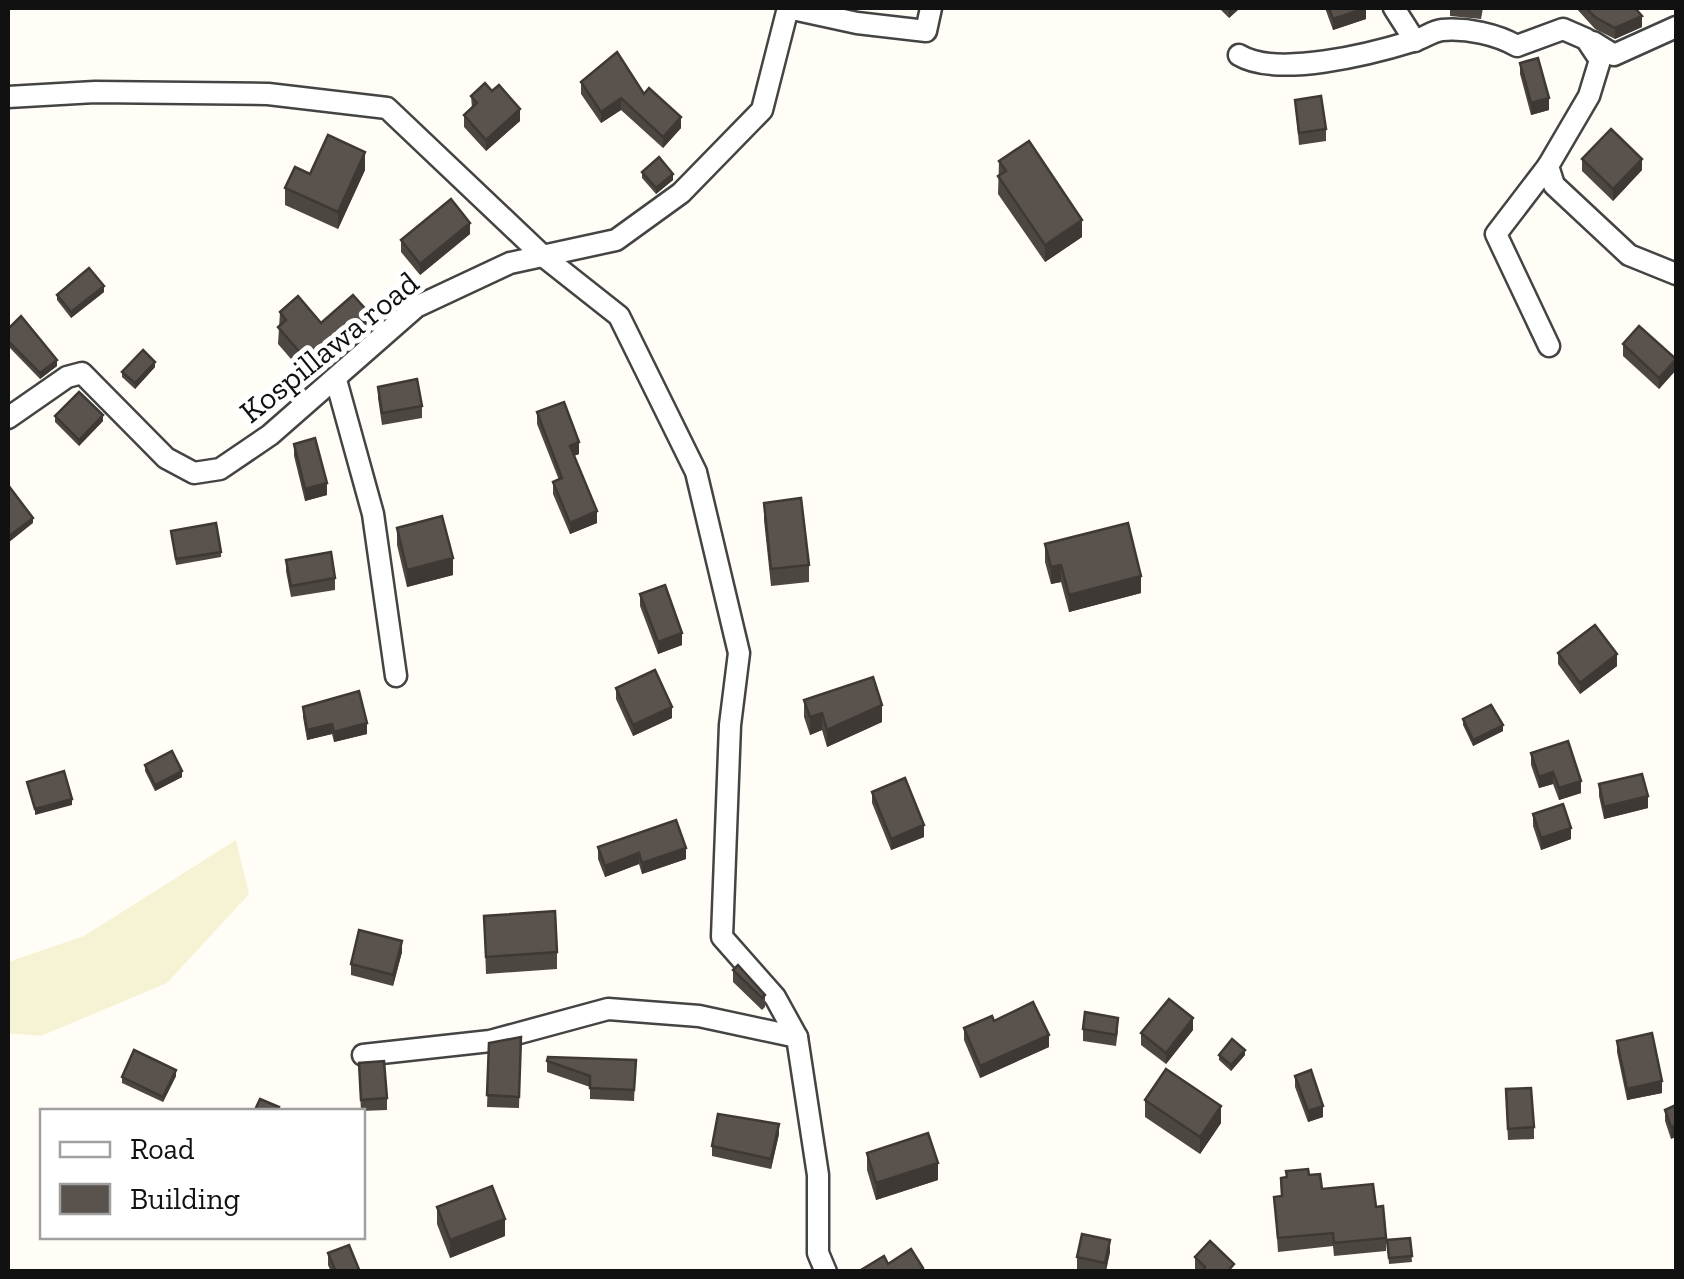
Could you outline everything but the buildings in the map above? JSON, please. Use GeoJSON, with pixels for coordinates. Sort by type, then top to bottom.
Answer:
{"type":"FeatureCollection","features":[{"type":"Feature","properties":{"kind":"street"},"geometry":{"type":"LineString","coordinates":[[788,8],[926,32],[931,8]]}},
{"type":"Feature","properties":{"kind":"street","name":"Kospillawa road"},"geometry":{"type":"LineString","coordinates":[[8,418],[68,377],[82,373],[166,458],[194,473],[220,468],[258,444],[336,380],[416,307],[487,271],[616,240],[681,193],[762,110],[788,8]]}},
{"type":"Feature","properties":{"kind":"street"},"geometry":{"type":"LineString","coordinates":[[1394,8],[1416,41]]}},
{"type":"Feature","properties":{"kind":"street"},"geometry":{"type":"LineString","coordinates":[[1240,55],[1254,64],[1307,64],[1416,41],[1440,30],[1497,35],[1517,46],[1563,29],[1614,55],[1676,26]]}},
{"type":"Feature","properties":{"kind":"street"},"geometry":{"type":"LineString","coordinates":[[1548,346],[1496,234],[1548,166],[1590,96],[1600,60],[1586,38]]}},
{"type":"Feature","properties":{"kind":"street"},"geometry":{"type":"LineString","coordinates":[[8,97],[96,92],[268,94],[387,108],[543,256],[619,316],[696,472],[739,653],[730,725],[722,937],[775,997],[797,1036],[818,1175],[818,1253],[826,1272]]}},
{"type":"Feature","properties":{"kind":"street"},"geometry":{"type":"LineString","coordinates":[[1548,166],[1554,185],[1629,255],[1676,274]]}},
{"type":"Feature","properties":{"kind":"street"},"geometry":{"type":"LineString","coordinates":[[336,380],[373,514],[396,676]]}},
{"type":"Feature","properties":{"kind":"street"},"geometry":{"type":"LineString","coordinates":[[363,1055],[490,1041],[608,1009],[699,1016],[797,1036]]}},
{"type":"Feature","properties":{"kind":"shaded area"},"geometry":{"type":"Polygon","coordinates":[[[236,840],[249,894],[167,983],[41,1036],[8,1033],[8,962],[84,936],[236,840]]]}}]}
